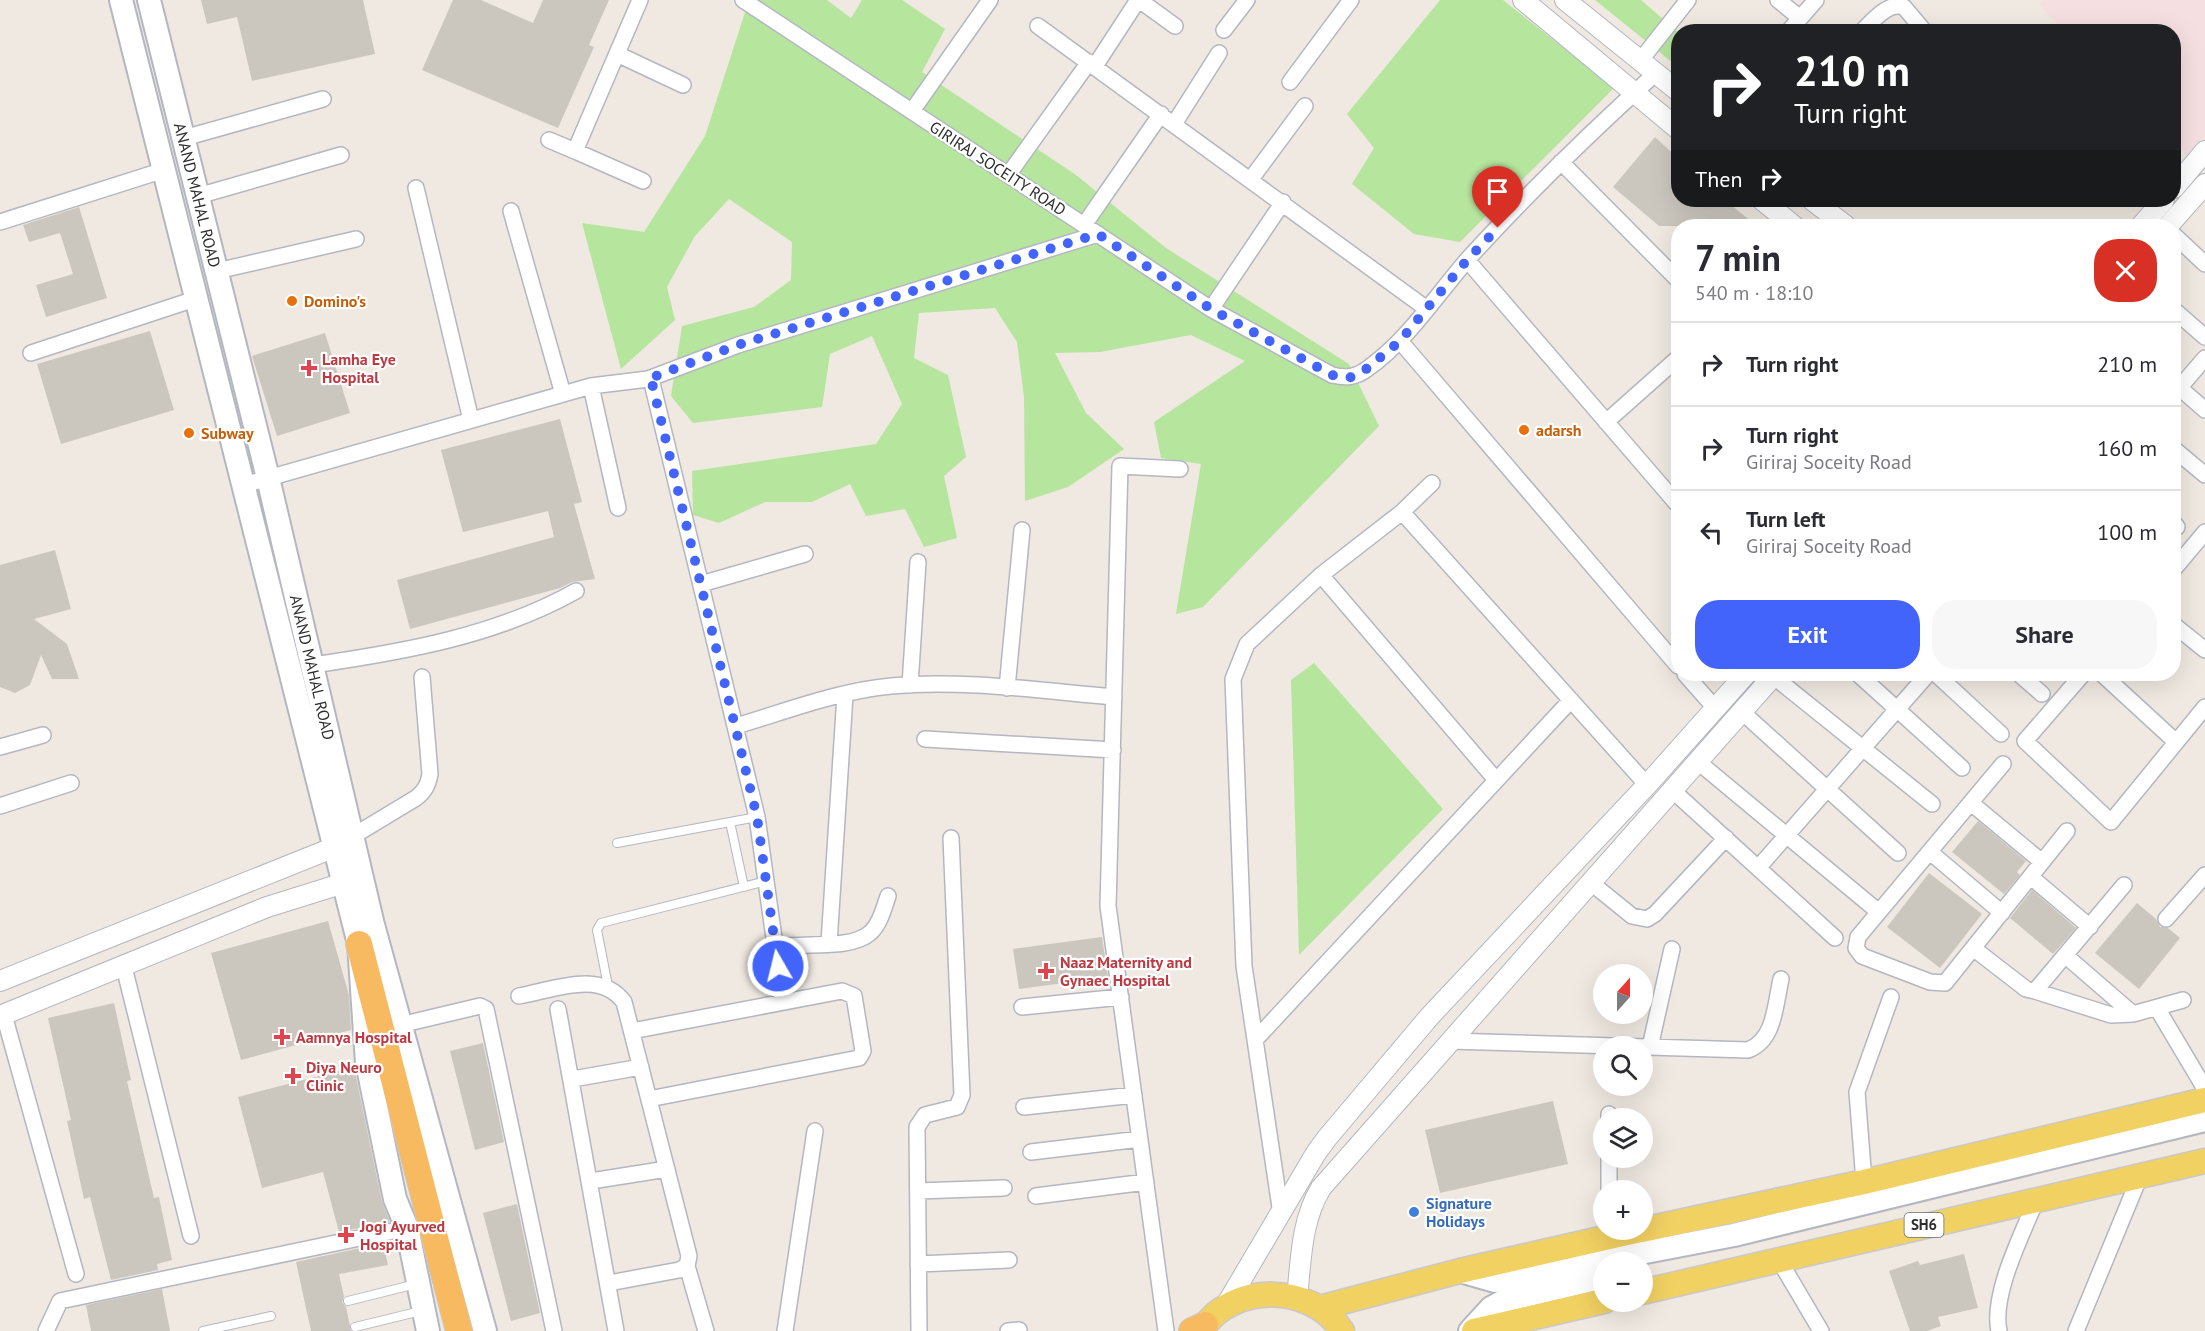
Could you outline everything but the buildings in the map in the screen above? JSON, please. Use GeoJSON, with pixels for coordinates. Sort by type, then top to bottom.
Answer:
{"type":"FeatureCollection","features":[{"type":"Feature","properties":{"kind":"highway"},"geometry":{"type":"LineString","coordinates":[[359,944],[390,1026],[459,1331]]}},
{"type":"Feature","properties":{"kind":"main road","name":"ANAND MAHAL ROAD"},"geometry":{"type":"LineString","coordinates":[[121,0],[195,299],[390,1026],[484,1331]]}},
{"type":"Feature","properties":{"kind":"main road","name":"ANAND MAHAL ROAD"},"geometry":{"type":"LineString","coordinates":[[149,0],[313,665],[342,847]]}},
{"type":"Feature","properties":{"kind":"main road"},"geometry":{"type":"LineString","coordinates":[[342,847],[344,883],[359,944],[367,1063],[395,1199],[407,1228],[416,1284],[425,1321]]}},
{"type":"Feature","properties":{"kind":"main road"},"geometry":{"type":"LineString","coordinates":[[1653,1227],[1864,1182],[2205,1100]]}},
{"type":"Feature","properties":{"kind":"main road"},"geometry":{"type":"LineString","coordinates":[[1460,1271],[1495,1281],[1734,1235],[2205,1120]]}},
{"type":"Feature","properties":{"kind":"main road"},"geometry":{"type":"LineString","coordinates":[[1653,1265],[2205,1133]]}},
{"type":"Feature","properties":{"kind":"main road","name":"SH6"},"geometry":{"type":"LineString","coordinates":[[1653,1289],[2037,1198],[2205,1161]]}},
{"type":"Feature","properties":{"kind":"main road"},"geometry":{"type":"LineString","coordinates":[[1308,1303],[1460,1271],[1593,1237]]}},
{"type":"Feature","properties":{"kind":"main road"},"geometry":{"type":"LineString","coordinates":[[1472,1331],[1491,1308],[1504,1301],[1593,1280]]}},
{"type":"Feature","properties":{"kind":"main road"},"geometry":{"type":"LineString","coordinates":[[1199,1329],[1226,1307],[1248,1297],[1273,1294],[1308,1303],[1342,1331]]}},
{"type":"Feature","properties":{"kind":"main road"},"geometry":{"type":"LineString","coordinates":[[1472,1331],[1593,1304]]}},
{"type":"Feature","properties":{"kind":"street"},"geometry":{"type":"LineString","coordinates":[[575,151],[640,0]]}},
{"type":"Feature","properties":{"kind":"street","name":"GIRIRAJ SOCEITY ROAD"},"geometry":{"type":"LineString","coordinates":[[743,0],[1211,309],[1332,375],[1349,378],[1365,370],[1400,341],[1467,260],[1561,162],[1635,92],[1671,28]]}},
{"type":"Feature","properties":{"kind":"street"},"geometry":{"type":"LineString","coordinates":[[1008,175],[1138,0],[1175,26]]}},
{"type":"Feature","properties":{"kind":"street"},"geometry":{"type":"LineString","coordinates":[[1224,30],[1246,0]]}},
{"type":"Feature","properties":{"kind":"street"},"geometry":{"type":"LineString","coordinates":[[1290,82],[1351,0]]}},
{"type":"Feature","properties":{"kind":"street"},"geometry":{"type":"LineString","coordinates":[[1523,0],[1671,123]]}},
{"type":"Feature","properties":{"kind":"street"},"geometry":{"type":"LineString","coordinates":[[1565,0],[1671,85]]}},
{"type":"Feature","properties":{"kind":"street","name":"GIRIRAJ SOCEITY ROAD"},"geometry":{"type":"LineString","coordinates":[[1674,24],[1688,0]]}},
{"type":"Feature","properties":{"kind":"street"},"geometry":{"type":"LineString","coordinates":[[1778,0],[1800,18]]}},
{"type":"Feature","properties":{"kind":"street"},"geometry":{"type":"LineString","coordinates":[[1795,24],[1816,0]]}},
{"type":"Feature","properties":{"kind":"street"},"geometry":{"type":"LineString","coordinates":[[912,111],[987,1]]}},
{"type":"Feature","properties":{"kind":"street"},"geometry":{"type":"LineString","coordinates":[[1870,24],[1887,9],[1899,5],[1904,7],[1918,24]]}},
{"type":"Feature","properties":{"kind":"street"},"geometry":{"type":"LineString","coordinates":[[1038,26],[1283,202],[1427,309]]}},
{"type":"Feature","properties":{"kind":"street"},"geometry":{"type":"LineString","coordinates":[[1174,124],[1219,53]]}},
{"type":"Feature","properties":{"kind":"street"},"geometry":{"type":"LineString","coordinates":[[617,54],[683,85]]}},
{"type":"Feature","properties":{"kind":"street"},"geometry":{"type":"LineString","coordinates":[[184,138],[323,99]]}},
{"type":"Feature","properties":{"kind":"street"},"geometry":{"type":"LineString","coordinates":[[1251,179],[1305,106]]}},
{"type":"Feature","properties":{"kind":"street"},"geometry":{"type":"LineString","coordinates":[[1084,225],[1161,114]]}},
{"type":"Feature","properties":{"kind":"street"},"geometry":{"type":"LineString","coordinates":[[549,140],[643,181]]}},
{"type":"Feature","properties":{"kind":"street"},"geometry":{"type":"LineString","coordinates":[[2181,180],[2205,151]]}},
{"type":"Feature","properties":{"kind":"street"},"geometry":{"type":"LineString","coordinates":[[198,196],[341,155]]}},
{"type":"Feature","properties":{"kind":"street"},"geometry":{"type":"LineString","coordinates":[[1561,162],[1671,273]]}},
{"type":"Feature","properties":{"kind":"street"},"geometry":{"type":"LineString","coordinates":[[0,222],[164,170]]}},
{"type":"Feature","properties":{"kind":"street"},"geometry":{"type":"LineString","coordinates":[[416,188],[471,420]]}},
{"type":"Feature","properties":{"kind":"street"},"geometry":{"type":"LineString","coordinates":[[2175,219],[2203,190]]}},
{"type":"Feature","properties":{"kind":"street"},"geometry":{"type":"LineString","coordinates":[[1211,309],[1283,202]]}},
{"type":"Feature","properties":{"kind":"street"},"geometry":{"type":"LineString","coordinates":[[1771,207],[1785,219]]}},
{"type":"Feature","properties":{"kind":"street"},"geometry":{"type":"LineString","coordinates":[[1821,207],[1836,219]]}},
{"type":"Feature","properties":{"kind":"street"},"geometry":{"type":"LineString","coordinates":[[2147,219],[2158,207]]}},
{"type":"Feature","properties":{"kind":"street"},"geometry":{"type":"LineString","coordinates":[[511,211],[563,394]]}},
{"type":"Feature","properties":{"kind":"street"},"geometry":{"type":"LineString","coordinates":[[244,485],[591,386],[648,379],[738,345],[1098,234]]}},
{"type":"Feature","properties":{"kind":"street"},"geometry":{"type":"LineString","coordinates":[[217,271],[356,239]]}},
{"type":"Feature","properties":{"kind":"street"},"geometry":{"type":"LineString","coordinates":[[2181,242],[2205,264]]}},
{"type":"Feature","properties":{"kind":"street"},"geometry":{"type":"LineString","coordinates":[[1467,260],[1606,422],[1671,490]]}},
{"type":"Feature","properties":{"kind":"street"},"geometry":{"type":"LineString","coordinates":[[31,353],[195,299]]}},
{"type":"Feature","properties":{"kind":"street"},"geometry":{"type":"LineString","coordinates":[[2181,316],[2205,337]]}},
{"type":"Feature","properties":{"kind":"street"},"geometry":{"type":"LineString","coordinates":[[1400,341],[1671,658]]}},
{"type":"Feature","properties":{"kind":"street"},"geometry":{"type":"LineString","coordinates":[[2181,382],[2205,358]]}},
{"type":"Feature","properties":{"kind":"street"},"geometry":{"type":"LineString","coordinates":[[1606,422],[1671,364]]}},
{"type":"Feature","properties":{"kind":"street"},"geometry":{"type":"LineString","coordinates":[[648,379],[652,383],[757,817],[783,1002]]}},
{"type":"Feature","properties":{"kind":"street"},"geometry":{"type":"LineString","coordinates":[[591,386],[618,508]]}},
{"type":"Feature","properties":{"kind":"street"},"geometry":{"type":"LineString","coordinates":[[2181,392],[2205,410]]}},
{"type":"Feature","properties":{"kind":"street"},"geometry":{"type":"LineString","coordinates":[[2181,455],[2205,475]]}},
{"type":"Feature","properties":{"kind":"street"},"geometry":{"type":"LineString","coordinates":[[1166,1331],[1108,906],[1120,466],[1180,469]]}},
{"type":"Feature","properties":{"kind":"street"},"geometry":{"type":"LineString","coordinates":[[1281,1214],[1244,966],[1233,679],[1247,644],[1321,575],[1402,512],[1432,483]]}},
{"type":"Feature","properties":{"kind":"street"},"geometry":{"type":"LineString","coordinates":[[1402,512],[1647,785]]}},
{"type":"Feature","properties":{"kind":"street"},"geometry":{"type":"LineString","coordinates":[[1007,687],[1022,530]]}},
{"type":"Feature","properties":{"kind":"street"},"geometry":{"type":"LineString","coordinates":[[2181,561],[2205,532]]}},
{"type":"Feature","properties":{"kind":"street"},"geometry":{"type":"LineString","coordinates":[[701,584],[806,554]]}},
{"type":"Feature","properties":{"kind":"street"},"geometry":{"type":"LineString","coordinates":[[910,685],[918,562]]}},
{"type":"Feature","properties":{"kind":"street"},"geometry":{"type":"LineString","coordinates":[[1321,575],[1496,780]]}},
{"type":"Feature","properties":{"kind":"street"},"geometry":{"type":"LineString","coordinates":[[313,665],[434,644],[522,618],[576,591]]}},
{"type":"Feature","properties":{"kind":"street"},"geometry":{"type":"LineString","coordinates":[[2181,631],[2205,651]]}},
{"type":"Feature","properties":{"kind":"street"},"geometry":{"type":"LineString","coordinates":[[0,981],[342,847],[424,792],[430,774],[422,677]]}},
{"type":"Feature","properties":{"kind":"street"},"geometry":{"type":"LineString","coordinates":[[1691,681],[1715,708]]}},
{"type":"Feature","properties":{"kind":"street"},"geometry":{"type":"LineString","coordinates":[[1226,1307],[1316,1153],[1430,1016],[1647,785],[1740,681]]}},
{"type":"Feature","properties":{"kind":"street"},"geometry":{"type":"LineString","coordinates":[[1308,1303],[1306,1220],[1316,1196],[1671,789],[1768,681]]}},
{"type":"Feature","properties":{"kind":"street"},"geometry":{"type":"LineString","coordinates":[[1781,681],[1932,804]]}},
{"type":"Feature","properties":{"kind":"street"},"geometry":{"type":"LineString","coordinates":[[1866,681],[1962,768]]}},
{"type":"Feature","properties":{"kind":"street"},"geometry":{"type":"LineString","coordinates":[[1758,868],[1922,681]]}},
{"type":"Feature","properties":{"kind":"street"},"geometry":{"type":"LineString","coordinates":[[1944,681],[2001,734]]}},
{"type":"Feature","properties":{"kind":"street"},"geometry":{"type":"LineString","coordinates":[[2027,681],[2042,694]]}},
{"type":"Feature","properties":{"kind":"street"},"geometry":{"type":"LineString","coordinates":[[2077,681],[2025,741],[2111,822],[2205,707]]}},
{"type":"Feature","properties":{"kind":"street"},"geometry":{"type":"LineString","coordinates":[[2110,681],[2176,742]]}},
{"type":"Feature","properties":{"kind":"street"},"geometry":{"type":"LineString","coordinates":[[736,726],[845,694],[910,685],[1007,687],[1114,697]]}},
{"type":"Feature","properties":{"kind":"street"},"geometry":{"type":"LineString","coordinates":[[829,943],[845,694]]}},
{"type":"Feature","properties":{"kind":"street"},"geometry":{"type":"LineString","coordinates":[[1255,1040],[1571,700]]}},
{"type":"Feature","properties":{"kind":"street"},"geometry":{"type":"LineString","coordinates":[[1741,711],[1898,853]]}},
{"type":"Feature","properties":{"kind":"street"},"geometry":{"type":"LineString","coordinates":[[0,747],[44,735]]}},
{"type":"Feature","properties":{"kind":"street"},"geometry":{"type":"LineString","coordinates":[[925,739],[1113,750]]}},
{"type":"Feature","properties":{"kind":"street"},"geometry":{"type":"LineString","coordinates":[[1697,760],[1874,908]]}},
{"type":"Feature","properties":{"kind":"street"},"geometry":{"type":"LineString","coordinates":[[2003,764],[1858,937],[1856,948],[1862,956],[1940,984],[1949,980],[2067,831]]}},
{"type":"Feature","properties":{"kind":"street"},"geometry":{"type":"LineString","coordinates":[[0,806],[71,783]]}},
{"type":"Feature","properties":{"kind":"street"},"geometry":{"type":"LineString","coordinates":[[1671,789],[1835,938]]}},
{"type":"Feature","properties":{"kind":"street"},"geometry":{"type":"LineString","coordinates":[[1971,803],[2042,862]]}},
{"type":"Feature","properties":{"kind":"street"},"geometry":{"type":"LineString","coordinates":[[919,1331],[917,1127],[925,1115],[957,1107],[962,1095],[951,838]]}},
{"type":"Feature","properties":{"kind":"street"},"geometry":{"type":"LineString","coordinates":[[1590,882],[1632,916],[1647,919],[1655,914],[1726,838]]}},
{"type":"Feature","properties":{"kind":"street"},"geometry":{"type":"LineString","coordinates":[[1930,852],[2002,913]]}},
{"type":"Feature","properties":{"kind":"street"},"geometry":{"type":"LineString","coordinates":[[2166,919],[2205,875]]}},
{"type":"Feature","properties":{"kind":"street"},"geometry":{"type":"LineString","coordinates":[[2031,877],[2090,927]]}},
{"type":"Feature","properties":{"kind":"street"},"geometry":{"type":"LineString","coordinates":[[76,1274],[2,1016],[267,907],[344,883]]}},
{"type":"Feature","properties":{"kind":"street"},"geometry":{"type":"LineString","coordinates":[[2035,991],[2067,956],[2124,885]]}},
{"type":"Feature","properties":{"kind":"street"},"geometry":{"type":"LineString","coordinates":[[775,948],[792,944],[802,946],[855,941],[870,934],[878,924],[888,896]]}},
{"type":"Feature","properties":{"kind":"street"},"geometry":{"type":"LineString","coordinates":[[1973,948],[2026,989],[2106,1014],[2133,1014],[2183,1000]]}},
{"type":"Feature","properties":{"kind":"street"},"geometry":{"type":"LineString","coordinates":[[1652,1036],[1672,949]]}},
{"type":"Feature","properties":{"kind":"street"},"geometry":{"type":"LineString","coordinates":[[2067,956],[2133,1014]]}},
{"type":"Feature","properties":{"kind":"street"},"geometry":{"type":"LineString","coordinates":[[124,967],[191,1236]]}},
{"type":"Feature","properties":{"kind":"street"},"geometry":{"type":"LineString","coordinates":[[1653,1047],[1748,1050],[1758,1046],[1768,1034],[1781,980]]}},
{"type":"Feature","properties":{"kind":"street"},"geometry":{"type":"LineString","coordinates":[[519,996],[581,983],[608,986],[624,1002],[689,1256],[687,1266],[706,1331]]}},
{"type":"Feature","properties":{"kind":"street"},"geometry":{"type":"LineString","coordinates":[[632,1031],[842,991],[852,993],[863,1051],[861,1056],[649,1099]]}},
{"type":"Feature","properties":{"kind":"street"},"geometry":{"type":"LineString","coordinates":[[1022,1007],[1120,997]]}},
{"type":"Feature","properties":{"kind":"street"},"geometry":{"type":"LineString","coordinates":[[1864,1182],[1857,1092],[1891,997]]}},
{"type":"Feature","properties":{"kind":"street"},"geometry":{"type":"LineString","coordinates":[[390,1026],[480,1006],[486,1009],[554,1331]]}},
{"type":"Feature","properties":{"kind":"street"},"geometry":{"type":"LineString","coordinates":[[2157,1008],[2205,1089]]}},
{"type":"Feature","properties":{"kind":"street"},"geometry":{"type":"LineString","coordinates":[[558,1009],[573,1079],[616,1331]]}},
{"type":"Feature","properties":{"kind":"street"},"geometry":{"type":"LineString","coordinates":[[1450,1041],[1593,1045]]}},
{"type":"Feature","properties":{"kind":"street"},"geometry":{"type":"LineString","coordinates":[[573,1079],[641,1067]]}},
{"type":"Feature","properties":{"kind":"street"},"geometry":{"type":"LineString","coordinates":[[1024,1107],[1134,1095]]}},
{"type":"Feature","properties":{"kind":"street"},"geometry":{"type":"LineString","coordinates":[[785,1331],[815,1131]]}},
{"type":"Feature","properties":{"kind":"street"},"geometry":{"type":"LineString","coordinates":[[1030,1152],[1140,1139]]}},
{"type":"Feature","properties":{"kind":"street"},"geometry":{"type":"LineString","coordinates":[[591,1181],[667,1169]]}},
{"type":"Feature","properties":{"kind":"street"},"geometry":{"type":"LineString","coordinates":[[2076,1331],[2140,1176]]}},
{"type":"Feature","properties":{"kind":"street"},"geometry":{"type":"LineString","coordinates":[[1036,1196],[1146,1182]]}},
{"type":"Feature","properties":{"kind":"street"},"geometry":{"type":"LineString","coordinates":[[918,1191],[1004,1188]]}},
{"type":"Feature","properties":{"kind":"street"},"geometry":{"type":"LineString","coordinates":[[1999,1331],[1996,1320],[1999,1302],[2037,1198]]}},
{"type":"Feature","properties":{"kind":"street"},"geometry":{"type":"LineString","coordinates":[[46,1331],[60,1301],[407,1228]]}},
{"type":"Feature","properties":{"kind":"street"},"geometry":{"type":"LineString","coordinates":[[918,1264],[1009,1260]]}},
{"type":"Feature","properties":{"kind":"street"},"geometry":{"type":"LineString","coordinates":[[1779,1260],[1821,1331]]}},
{"type":"Feature","properties":{"kind":"street"},"geometry":{"type":"LineString","coordinates":[[609,1283],[679,1270],[687,1266]]}},
{"type":"Feature","properties":{"kind":"lane"},"geometry":{"type":"LineString","coordinates":[[618,843],[757,817]]}},
{"type":"Feature","properties":{"kind":"lane"},"geometry":{"type":"LineString","coordinates":[[730,822],[744,886]]}},
{"type":"Feature","properties":{"kind":"lane"},"geometry":{"type":"LineString","coordinates":[[608,986],[597,930],[602,923],[766,881]]}},
{"type":"Feature","properties":{"kind":"lane"},"geometry":{"type":"LineString","coordinates":[[348,1301],[416,1284]]}},
{"type":"Feature","properties":{"kind":"lane"},"geometry":{"type":"LineString","coordinates":[[202,1331],[271,1316]]}},
{"type":"Feature","properties":{"kind":"lane"},"geometry":{"type":"LineString","coordinates":[[355,1327],[425,1321]]}},
{"type":"Feature","properties":{"kind":"shaded area"},"geometry":{"type":"Polygon","coordinates":[[[2043,0],[2205,0],[2205,150],[2194,163],[2181,149],[2181,24],[2058,24],[2039,5],[2043,0]]]}},
{"type":"Feature","properties":{"kind":"green space"},"geometry":{"type":"Polygon","coordinates":[[[749,0],[827,0],[851,18],[862,0],[902,0],[945,29],[922,72],[1076,175],[1166,248],[1349,364],[1379,426],[1203,607],[1176,614],[1201,464],[1161,458],[1154,422],[1245,361],[1191,335],[1100,352],[1055,353],[1086,413],[1124,449],[1068,487],[1025,501],[1024,397],[1017,342],[995,308],[919,313],[914,358],[948,375],[966,457],[944,476],[957,538],[924,547],[905,509],[866,516],[850,484],[812,502],[765,502],[719,523],[693,515],[692,471],[876,444],[902,404],[872,336],[830,354],[822,407],[693,423],[671,396],[682,326],[754,307],[791,280],[792,242],[729,199],[695,236],[667,287],[675,320],[621,369],[582,223],[644,232],[705,136],[749,0]]]}},
{"type":"Feature","properties":{"kind":"green space"},"geometry":{"type":"Polygon","coordinates":[[[1440,0],[1503,0],[1614,88],[1460,242],[1414,234],[1352,184],[1374,148],[1347,114],[1440,0]]]}},
{"type":"Feature","properties":{"kind":"green space"},"geometry":{"type":"Polygon","coordinates":[[[1595,0],[1641,0],[1671,26],[1671,61],[1595,0]]]}},
{"type":"Feature","properties":{"kind":"green space"},"geometry":{"type":"Polygon","coordinates":[[[1314,663],[1443,809],[1299,955],[1291,680],[1314,663]]]}},
{"type":"Feature","properties":{"kind":"place","name":"Domino's"},"geometry":{"type":"Point","coordinates":[292,301]}},
{"type":"Feature","properties":{"kind":"place","name":"Lamha Eye Hospital"},"geometry":{"type":"Point","coordinates":[309,368]}},
{"type":"Feature","properties":{"kind":"place","name":"adarsh"},"geometry":{"type":"Point","coordinates":[1524,430]}},
{"type":"Feature","properties":{"kind":"place","name":"Subway"},"geometry":{"type":"Point","coordinates":[189,433]}},
{"type":"Feature","properties":{"kind":"place","name":"Naaz Maternity and Gynaec Hospital"},"geometry":{"type":"Point","coordinates":[1046,971]}},
{"type":"Feature","properties":{"kind":"place","name":"Aamnya Hospital"},"geometry":{"type":"Point","coordinates":[282,1037]}},
{"type":"Feature","properties":{"kind":"place","name":"Diya Neuro Clinic"},"geometry":{"type":"Point","coordinates":[293,1076]}},
{"type":"Feature","properties":{"kind":"place","name":"Signature Holidays"},"geometry":{"type":"Point","coordinates":[1414,1212]}},
{"type":"Feature","properties":{"kind":"place","name":"Jogi Ayurved Hospital"},"geometry":{"type":"Point","coordinates":[346,1235]}},
{"type":"Feature","properties":{"kind":"route"},"geometry":{"type":"LineString","coordinates":[[778,966],[757,817],[652,383],[648,379],[738,345],[1098,234],[1211,309],[1332,375],[1349,378],[1365,370],[1400,341],[1467,260],[1498,228]]}}]}
